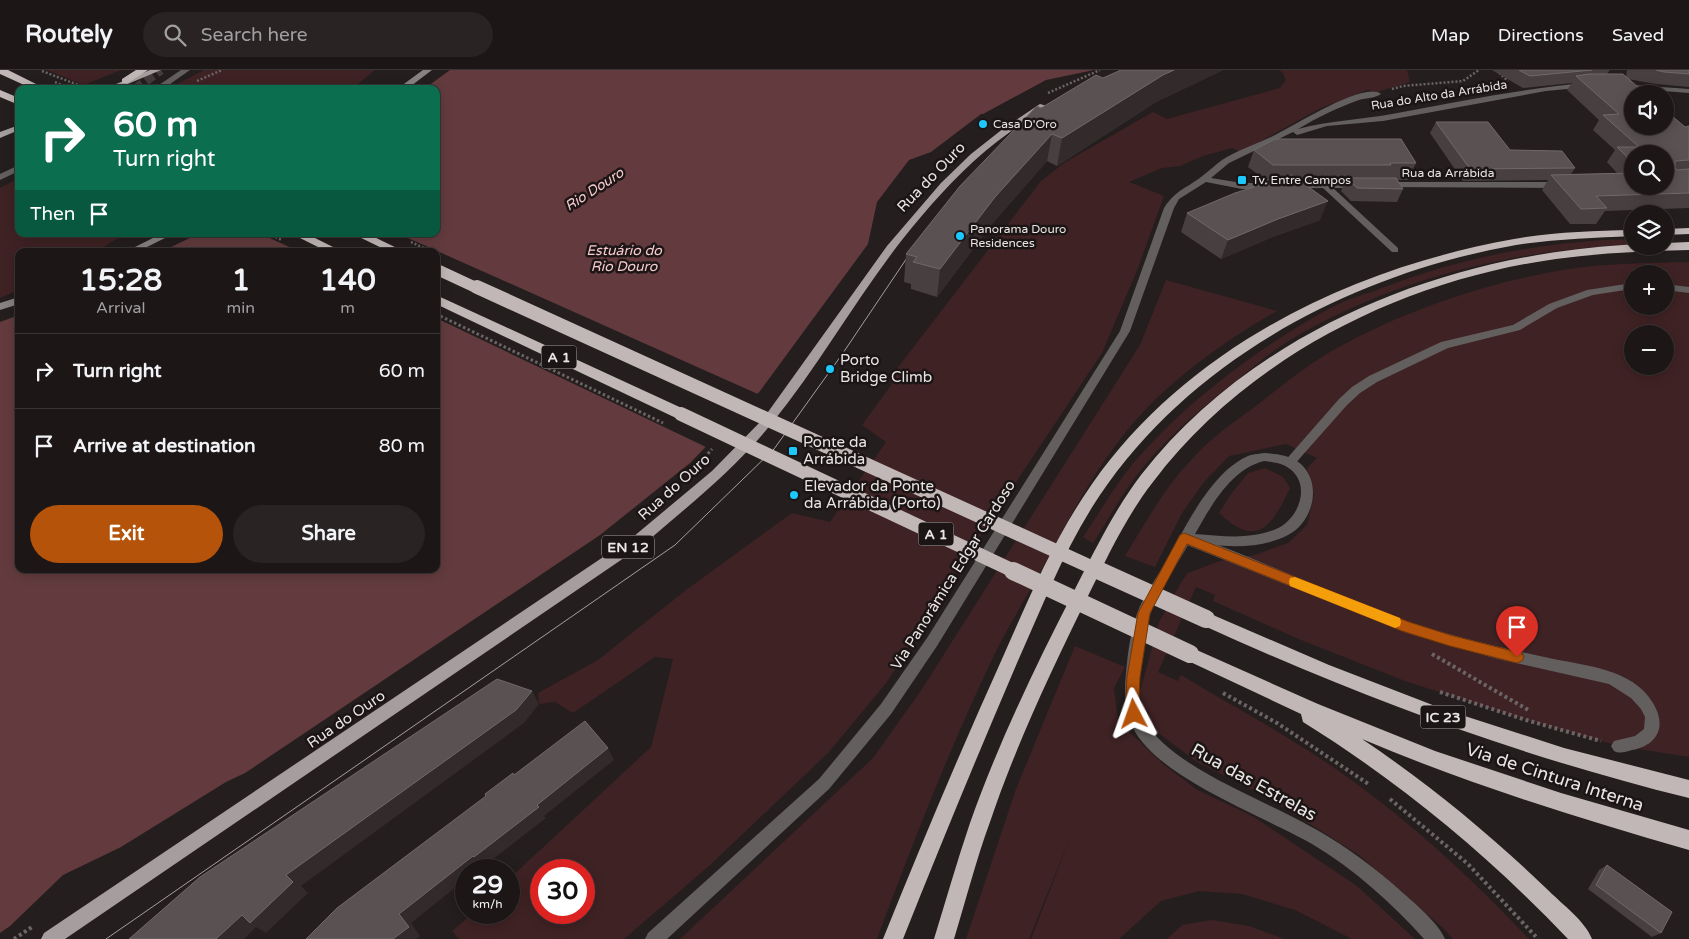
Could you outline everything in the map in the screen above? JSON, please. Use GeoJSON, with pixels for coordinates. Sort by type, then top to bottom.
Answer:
{"type":"FeatureCollection","features":[{"type":"Feature","properties":{"kind":"highway"},"geometry":{"type":"LineString","coordinates":[[0,70],[32,85]]}},
{"type":"Feature","properties":{"kind":"highway"},"geometry":{"type":"LineString","coordinates":[[125,81],[143,70]]}},
{"type":"Feature","properties":{"kind":"highway"},"geometry":{"type":"LineString","coordinates":[[0,93],[15,100]]}},
{"type":"Feature","properties":{"kind":"highway"},"geometry":{"type":"LineString","coordinates":[[1674,232],[1689,231]]}},
{"type":"Feature","properties":{"kind":"highway"},"geometry":{"type":"LineString","coordinates":[[893,939],[952,794],[1062,543],[1085,504],[1109,472],[1153,421],[1210,370],[1264,334],[1315,306],[1396,273],[1460,254],[1514,242],[1573,235],[1624,233]]}},
{"type":"Feature","properties":{"kind":"highway"},"geometry":{"type":"LineString","coordinates":[[305,237],[328,248]]}},
{"type":"Feature","properties":{"kind":"highway"},"geometry":{"type":"LineString","coordinates":[[365,237],[390,248]]}},
{"type":"Feature","properties":{"kind":"highway"},"geometry":{"type":"LineString","coordinates":[[944,939],[983,813],[1039,676],[1091,574],[1122,514],[1156,467],[1218,404],[1274,360],[1325,328],[1398,296],[1477,272],[1530,260],[1592,251],[1689,246]]}},
{"type":"Feature","properties":{"kind":"highway","name":"A 1"},"geometry":{"type":"LineString","coordinates":[[440,271],[1206,619]]}},
{"type":"Feature","properties":{"kind":"highway","name":"Via de Cintura Interna"},"geometry":{"type":"LineString","coordinates":[[440,301],[1258,686],[1342,723],[1492,781],[1596,814],[1689,840]]}},
{"type":"Feature","properties":{"kind":"highway","name":"Via de Cintura Interna"},"geometry":{"type":"LineString","coordinates":[[1206,619],[1345,681],[1453,721],[1575,760],[1689,789]]}},
{"type":"Feature","properties":{"kind":"highway"},"geometry":{"type":"LineString","coordinates":[[1258,686],[1371,756],[1433,802],[1535,890],[1582,939]]}},
{"type":"Feature","properties":{"kind":"main road"},"geometry":{"type":"LineString","coordinates":[[116,85],[157,70]]}},
{"type":"Feature","properties":{"kind":"main road"},"geometry":{"type":"LineString","coordinates":[[407,85],[428,70]]}},
{"type":"Feature","properties":{"kind":"main road","name":"Rua do Ouro"},"geometry":{"type":"LineString","coordinates":[[50,939],[638,541],[696,491],[759,431],[873,270],[906,226],[938,189],[997,136],[1022,119],[1057,100]]}},
{"type":"Feature","properties":{"kind":"main road"},"geometry":{"type":"LineString","coordinates":[[0,135],[15,129]]}},
{"type":"Feature","properties":{"kind":"main road"},"geometry":{"type":"LineString","coordinates":[[138,248],[162,237]]}},
{"type":"Feature","properties":{"kind":"main road"},"geometry":{"type":"LineString","coordinates":[[0,307],[15,301]]}},
{"type":"Feature","properties":{"kind":"street"},"geometry":{"type":"LineString","coordinates":[[163,85],[186,70]]}},
{"type":"Feature","properties":{"kind":"street","name":"Rua do Alto da Arrábida"},"geometry":{"type":"LineString","coordinates":[[1282,135],[1327,124],[1383,118],[1546,89],[1596,85]]}},
{"type":"Feature","properties":{"kind":"street"},"geometry":{"type":"LineString","coordinates":[[1613,85],[1689,91]]}},
{"type":"Feature","properties":{"kind":"street","name":"Rua do Alto da Arrábida"},"geometry":{"type":"LineString","coordinates":[[1204,179],[1226,161],[1282,135],[1323,111],[1368,94],[1377,94]]}},
{"type":"Feature","properties":{"kind":"street"},"geometry":{"type":"LineString","coordinates":[[3,175],[15,168]]}},
{"type":"Feature","properties":{"kind":"street","name":"Rua da Arrábida"},"geometry":{"type":"LineString","coordinates":[[1204,179],[1242,186],[1568,185]]}},
{"type":"Feature","properties":{"kind":"street","name":"Via Panorâmica Edgar Cardoso"},"geometry":{"type":"LineString","coordinates":[[654,939],[824,784],[886,709],[932,642],[1125,331],[1169,208],[1176,197],[1204,179]]}},
{"type":"Feature","properties":{"kind":"street"},"geometry":{"type":"LineString","coordinates":[[1325,185],[1395,250]]}},
{"type":"Feature","properties":{"kind":"street"},"geometry":{"type":"LineString","coordinates":[[1184,538],[1248,542],[1281,534],[1294,526],[1302,515],[1307,493],[1305,480],[1296,467],[1289,463],[1351,395],[1373,379],[1445,345],[1516,328],[1553,306],[1591,292],[1624,287]]}},
{"type":"Feature","properties":{"kind":"street"},"geometry":{"type":"LineString","coordinates":[[1674,288],[1689,290]]}},
{"type":"Feature","properties":{"kind":"street","name":"Rua das Estrelas"},"geometry":{"type":"LineString","coordinates":[[1289,463],[1261,457],[1243,462],[1220,485],[1184,538],[1144,613],[1138,644],[1132,696],[1134,714],[1143,731],[1158,748],[1194,775],[1319,839],[1364,869],[1413,912],[1436,939]]}},
{"type":"Feature","properties":{"kind":"street"},"geometry":{"type":"LineString","coordinates":[[1184,538],[1407,627],[1498,653],[1612,678],[1626,686],[1639,697],[1652,716],[1651,733],[1638,742],[1619,746]]}},
{"type":"Feature","properties":{"kind":"path"},"geometry":{"type":"LineString","coordinates":[[39,70],[78,85]]}},
{"type":"Feature","properties":{"kind":"path"},"geometry":{"type":"LineString","coordinates":[[1044,96],[1100,70]]}},
{"type":"Feature","properties":{"kind":"path","name":"Rua do Alto da Arrábida"},"geometry":{"type":"LineString","coordinates":[[1377,94],[1403,86],[1463,82],[1479,70]]}},
{"type":"Feature","properties":{"kind":"path"},"geometry":{"type":"LineString","coordinates":[[695,468],[718,442]]}},
{"type":"Feature","properties":{"kind":"path"},"geometry":{"type":"LineString","coordinates":[[1407,627],[1423,649],[1530,711]]}},
{"type":"Feature","properties":{"kind":"path"},"geometry":{"type":"LineString","coordinates":[[1217,690],[1277,723],[1373,787]]}},
{"type":"Feature","properties":{"kind":"path"},"geometry":{"type":"LineString","coordinates":[[1433,690],[1526,720],[1619,746]]}},
{"type":"Feature","properties":{"kind":"path"},"geometry":{"type":"LineString","coordinates":[[1388,798],[1468,864],[1538,939]]}},
{"type":"Feature","properties":{"kind":"path"},"geometry":{"type":"LineString","coordinates":[[14,939],[37,924]]}},
{"type":"Feature","properties":{"kind":"shaded area"},"geometry":{"type":"Polygon","coordinates":[[[47,70],[121,70],[84,85],[47,70]]]}},
{"type":"Feature","properties":{"kind":"shaded area"},"geometry":{"type":"Polygon","coordinates":[[[204,70],[375,70],[357,85],[176,85],[204,70]]]}},
{"type":"Feature","properties":{"kind":"shaded area"},"geometry":{"type":"Polygon","coordinates":[[[1279,70],[1407,70],[1410,82],[1377,92],[1367,90],[1321,108],[1241,152],[1232,148],[1203,156],[1180,166],[1162,168],[1129,182],[1164,196],[1138,268],[1102,353],[941,595],[887,682],[828,753],[709,866],[624,939],[459,939],[452,931],[460,924],[520,924],[520,869],[530,859],[530,924],[595,924],[595,859],[531,859],[651,747],[673,659],[655,657],[573,713],[555,702],[539,704],[538,693],[598,660],[686,590],[792,513],[830,522],[886,442],[862,425],[892,384],[889,379],[1041,181],[1064,163],[1153,112],[1167,119],[1280,88],[1286,80],[1283,73],[1279,70]]]}},
{"type":"Feature","properties":{"kind":"shaded area"},"geometry":{"type":"Polygon","coordinates":[[[15,180],[15,237],[120,237],[102,248],[15,248],[15,292],[0,298],[0,188],[15,180]]]}},
{"type":"Feature","properties":{"kind":"shaded area"},"geometry":{"type":"Polygon","coordinates":[[[1624,239],[1624,246],[1544,253],[1456,271],[1413,284],[1371,300],[1331,318],[1292,339],[1219,395],[1168,440],[1145,465],[1123,494],[1093,543],[1083,537],[1136,460],[1186,409],[1256,354],[1332,307],[1412,277],[1474,259],[1536,247],[1624,239]]]}},
{"type":"Feature","properties":{"kind":"shaded area"},"geometry":{"type":"Polygon","coordinates":[[[1689,262],[1689,757],[1619,746],[1526,720],[1405,681],[1301,640],[1213,601],[1215,595],[1196,587],[1158,672],[1178,681],[1181,675],[1293,741],[1357,784],[1434,846],[1529,939],[1453,939],[1443,928],[1359,855],[1269,798],[1197,762],[1153,729],[1139,695],[1159,622],[1188,573],[1220,561],[1255,555],[1288,543],[1307,525],[1314,495],[1307,468],[1317,458],[1286,444],[1229,456],[1204,482],[1182,513],[1155,567],[1125,556],[1165,492],[1184,468],[1207,444],[1295,376],[1341,346],[1394,320],[1481,289],[1540,274],[1569,269],[1629,264],[1689,262]]]}},
{"type":"Feature","properties":{"kind":"shaded area"},"geometry":{"type":"Polygon","coordinates":[[[1166,280],[1277,311],[1242,332],[1208,356],[1160,395],[1130,427],[1088,486],[989,666],[930,801],[877,939],[680,939],[873,758],[920,692],[1140,345],[1166,280]]]}},
{"type":"Feature","properties":{"kind":"shaded area"},"geometry":{"type":"Polygon","coordinates":[[[1265,468],[1283,477],[1290,488],[1270,523],[1262,529],[1244,530],[1232,524],[1219,513],[1248,473],[1265,468]]]}},
{"type":"Feature","properties":{"kind":"shaded area"},"geometry":{"type":"Polygon","coordinates":[[[1075,646],[1125,667],[1114,688],[1118,721],[1163,764],[1196,789],[1254,817],[1357,886],[1415,939],[1352,939],[1295,910],[1242,894],[1199,891],[1161,901],[1119,939],[1031,939],[1072,833],[1029,939],[966,939],[1016,789],[1075,646]]]}},
{"type":"Feature","properties":{"kind":"shaded area"},"geometry":{"type":"Polygon","coordinates":[[[1211,920],[1249,926],[1284,939],[1167,939],[1182,925],[1211,920]]]}},
{"type":"Feature","properties":{"kind":"water","name":"Estuário do Rio Douro"},"geometry":{"type":"Polygon","coordinates":[[[450,70],[1094,70],[1046,80],[981,114],[931,152],[909,160],[877,202],[868,244],[760,391],[690,463],[600,535],[245,773],[226,782],[121,847],[63,875],[10,926],[0,933],[0,322],[15,316],[15,573],[440,573],[440,248],[169,248],[192,237],[440,237],[440,85],[429,85],[450,70]]]}},
{"type":"Feature","properties":{"kind":"pier"},"geometry":{"type":"Polygon","coordinates":[[[268,237],[406,237],[430,248],[291,248],[268,237]]]}},
{"type":"Feature","properties":{"kind":"pier"},"geometry":{"type":"Polygon","coordinates":[[[440,252],[760,395],[708,448],[440,320],[440,252]]]}},
{"type":"Feature","properties":{"kind":"building"},"geometry":{"type":"Polygon","coordinates":[[[1121,70],[1174,70],[1062,138],[1052,134],[995,197],[940,269],[913,262],[917,257],[906,254],[960,186],[1037,106],[1041,108],[1096,75],[1103,78],[1121,70]]]}},
{"type":"Feature","properties":{"kind":"building"},"geometry":{"type":"Polygon","coordinates":[[[1519,70],[1592,70],[1530,76],[1519,70]]]}},
{"type":"Feature","properties":{"kind":"building"},"geometry":{"type":"Polygon","coordinates":[[[1656,70],[1689,70],[1689,74],[1664,72],[1656,70]]]}},
{"type":"Feature","properties":{"kind":"building"},"geometry":{"type":"Polygon","coordinates":[[[1623,74],[1636,85],[1624,85],[1624,134],[1603,115],[1619,114],[1576,76],[1623,74]]]}},
{"type":"Feature","properties":{"kind":"building"},"geometry":{"type":"Polygon","coordinates":[[[1674,118],[1685,127],[1689,126],[1689,160],[1675,161],[1675,168],[1677,170],[1689,169],[1689,193],[1674,193],[1674,145],[1637,145],[1626,135],[1674,135],[1674,118]]]}},
{"type":"Feature","properties":{"kind":"building"},"geometry":{"type":"Polygon","coordinates":[[[1436,122],[1488,122],[1510,150],[1562,151],[1575,168],[1470,169],[1436,122]]]}},
{"type":"Feature","properties":{"kind":"building"},"geometry":{"type":"Polygon","coordinates":[[[1275,139],[1401,139],[1416,163],[1390,163],[1391,165],[1273,165],[1254,150],[1275,139]]]}},
{"type":"Feature","properties":{"kind":"building"},"geometry":{"type":"Polygon","coordinates":[[[1617,147],[1624,147],[1624,154],[1617,147]]]}},
{"type":"Feature","properties":{"kind":"building"},"geometry":{"type":"Polygon","coordinates":[[[1624,173],[1624,195],[1627,195],[1596,196],[1607,208],[1581,209],[1551,175],[1624,173]]]}},
{"type":"Feature","properties":{"kind":"building"},"geometry":{"type":"Polygon","coordinates":[[[1292,175],[1328,201],[1228,240],[1187,213],[1235,193],[1292,175]]]}},
{"type":"Feature","properties":{"kind":"building"},"geometry":{"type":"Polygon","coordinates":[[[1347,178],[1396,178],[1403,189],[1357,188],[1347,178]]]}},
{"type":"Feature","properties":{"kind":"building"},"geometry":{"type":"Polygon","coordinates":[[[497,679],[532,691],[516,710],[286,875],[293,882],[250,923],[242,915],[216,939],[129,939],[200,877],[497,679]]]}},
{"type":"Feature","properties":{"kind":"building"},"geometry":{"type":"Polygon","coordinates":[[[585,721],[608,748],[537,805],[539,807],[474,857],[455,859],[455,870],[399,914],[409,927],[393,939],[306,939],[337,908],[486,796],[485,794],[513,773],[514,775],[585,721]]]}},
{"type":"Feature","properties":{"kind":"building"},"geometry":{"type":"Polygon","coordinates":[[[1607,865],[1672,912],[1661,933],[1596,885],[1607,865]]]}},
{"type":"Feature","properties":{"kind":"tunnel"},"geometry":{"type":"LineString","coordinates":[[140,85],[161,70]]}},
{"type":"Feature","properties":{"kind":"tram line"},"geometry":{"type":"LineString","coordinates":[[106,939],[675,545],[774,449],[843,353],[913,249]]}},
{"type":"Feature","properties":{"kind":"slow traffic"},"geometry":{"type":"LineString","coordinates":[[1295,582],[1395,622]]}},
{"type":"Feature","properties":{"kind":"place","name":"Casa D'Oro"},"geometry":{"type":"Point","coordinates":[983,124]}},
{"type":"Feature","properties":{"kind":"place","name":"Tv. Entre Campos"},"geometry":{"type":"Point","coordinates":[1242,180]}},
{"type":"Feature","properties":{"kind":"place","name":"Panorama Douro Residences"},"geometry":{"type":"Point","coordinates":[960,236]}},
{"type":"Feature","properties":{"kind":"place","name":"Porto Bridge Climb"},"geometry":{"type":"Point","coordinates":[830,369]}},
{"type":"Feature","properties":{"kind":"place","name":"Ponte da Arrábida"},"geometry":{"type":"Point","coordinates":[793,451]}},
{"type":"Feature","properties":{"kind":"place","name":"Elevador da Ponte da Arrábida (Porto)"},"geometry":{"type":"Point","coordinates":[794,495]}},
{"type":"Feature","properties":{"kind":"route"},"geometry":{"type":"LineString","coordinates":[[1134,714],[1132,696],[1138,644],[1144,613],[1173,562],[1184,538],[1407,627],[1517,657]]}},
{"type":"Feature","properties":{"kind":"water label","name":"Rio Douro"},"geometry":{"type":"Point","coordinates":[594,189]}}]}
